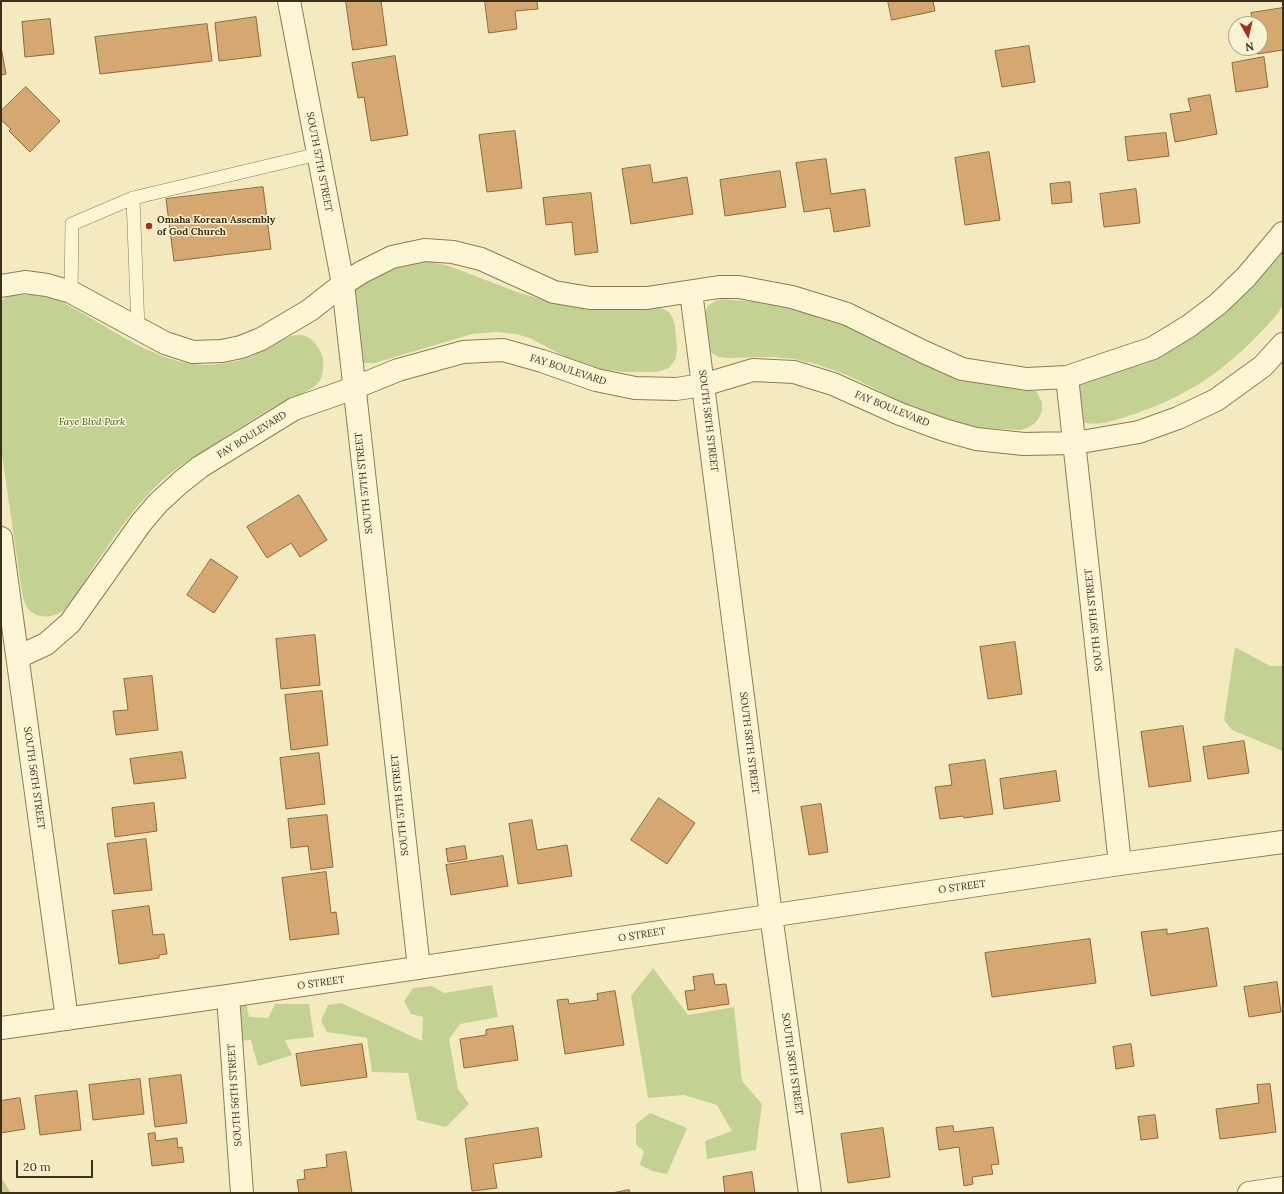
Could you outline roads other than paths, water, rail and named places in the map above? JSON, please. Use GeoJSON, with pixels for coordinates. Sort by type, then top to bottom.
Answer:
{"type":"FeatureCollection","features":[{"type":"Feature","properties":{"kind":"street","name":"SOUTH 57TH STREET"},"geometry":{"type":"LineString","coordinates":[[289,1],[342,284],[419,968]]}},
{"type":"Feature","properties":{"kind":"street"},"geometry":{"type":"LineString","coordinates":[[1,286],[25,282],[47,284],[71,292],[165,344],[192,352],[222,351],[241,347],[261,339],[310,310],[342,284],[392,257],[425,250],[453,252],[481,259],[554,292],[583,296],[616,299],[647,298],[719,287],[739,287],[792,297],[847,314],[962,369],[1027,379],[1068,376],[1153,348],[1189,326],[1218,304],[1246,277],[1283,233]]}},
{"type":"Feature","properties":{"kind":"street","name":"SOUTH 58TH STREET"},"geometry":{"type":"LineString","coordinates":[[691,292],[771,915],[810,1193]]}},
{"type":"Feature","properties":{"kind":"street","name":"FAY BOULEVARD"},"geometry":{"type":"LineString","coordinates":[[18,656],[46,644],[70,623],[141,523],[158,503],[200,467],[294,409],[354,388],[398,370],[463,352],[503,350],[542,361],[596,380],[635,388],[676,389],[703,385],[752,370],[794,372],[833,384],[900,414],[944,430],[976,439],[1024,444],[1074,443],[1139,432],[1178,418],[1216,400],[1263,366],[1283,344]]}},
{"type":"Feature","properties":{"kind":"street","name":"SOUTH 59TH STREET"},"geometry":{"type":"LineString","coordinates":[[1068,376],[1120,864]]}},
{"type":"Feature","properties":{"kind":"street","name":"SOUTH 56TH STREET"},"geometry":{"type":"LineString","coordinates":[[1,538],[67,1019]]}},
{"type":"Feature","properties":{"kind":"street","name":"O STREET"},"geometry":{"type":"LineString","coordinates":[[1,1028],[228,996],[1120,864],[1283,842]]}},
{"type":"Feature","properties":{"kind":"street","name":"SOUTH 56TH STREET"},"geometry":{"type":"LineString","coordinates":[[228,996],[242,1193]]}},
{"type":"Feature","properties":{"kind":"street"},"geometry":{"type":"LineString","coordinates":[[1249,1193],[1283,1188]]}},
{"type":"Feature","properties":{"kind":"lane"},"geometry":{"type":"LineString","coordinates":[[71,292],[72,224],[132,198],[318,154]]}},
{"type":"Feature","properties":{"kind":"lane"},"geometry":{"type":"LineString","coordinates":[[132,198],[138,329]]}},
{"type":"Feature","properties":{"kind":"place","name":"Omaha Korean Assembly of God Church"},"geometry":{"type":"Point","coordinates":[149,226]}},
{"type":"Feature","properties":{"kind":"park label","name":"Faye Blvd Park"},"geometry":{"type":"Point","coordinates":[92,422]}}]}
